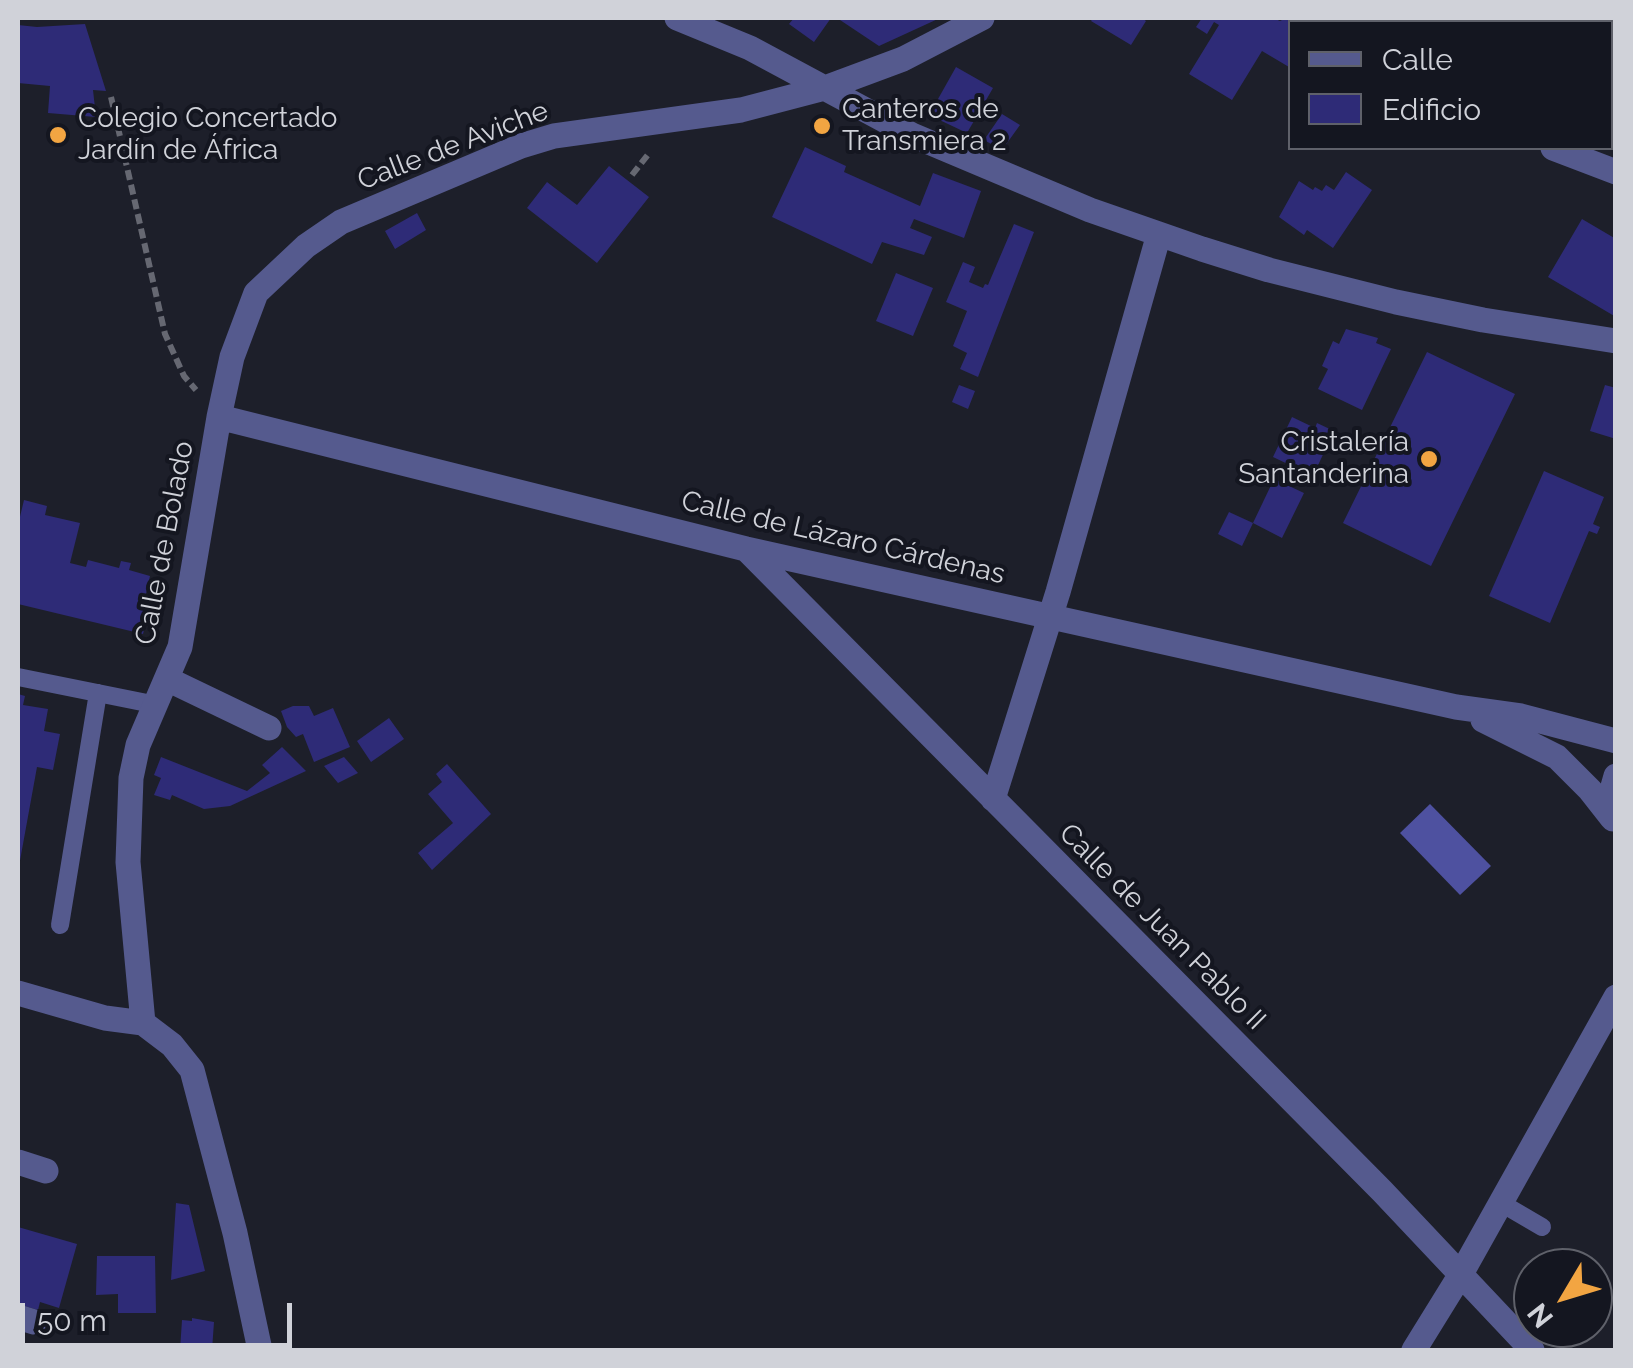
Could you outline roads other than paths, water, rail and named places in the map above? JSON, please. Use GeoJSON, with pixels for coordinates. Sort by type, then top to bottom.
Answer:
{"type":"FeatureCollection","features":[{"type":"Feature","properties":{"kind":"street"},"geometry":{"type":"LineString","coordinates":[[677,18],[750,48],[912,135],[1090,210],[1159,234],[1269,270],[1363,294],[1482,320],[1616,341]]}},
{"type":"Feature","properties":{"kind":"street","name":"Calle de Aviche"},"geometry":{"type":"LineString","coordinates":[[219,418],[232,357],[256,292],[306,246],[341,222],[486,160],[554,136],[741,110],[825,88],[903,59],[982,18]]}},
{"type":"Feature","properties":{"kind":"street"},"geometry":{"type":"LineString","coordinates":[[1558,150],[1616,172]]}},
{"type":"Feature","properties":{"kind":"street"},"geometry":{"type":"LineString","coordinates":[[993,799],[1050,616],[1159,234]]}},
{"type":"Feature","properties":{"kind":"street","name":"Calle de Lázaro Cárdenas"},"geometry":{"type":"LineString","coordinates":[[219,418],[746,549],[1456,708],[1521,716],[1616,741]]}},
{"type":"Feature","properties":{"kind":"street","name":"Calle de Bolado"},"geometry":{"type":"LineString","coordinates":[[143,1023],[130,911],[128,812],[138,745],[157,705],[184,628],[219,418]]}},
{"type":"Feature","properties":{"kind":"street","name":"Calle de Juan Pablo II"},"geometry":{"type":"LineString","coordinates":[[746,549],[1462,1274],[1532,1350]]}},
{"type":"Feature","properties":{"kind":"street","name":"Calle de Bolado"},"geometry":{"type":"LineString","coordinates":[[167,679],[268,728]]}},
{"type":"Feature","properties":{"kind":"street","name":"Calle de Lázaro Cárdenas"},"geometry":{"type":"LineString","coordinates":[[1456,708],[1557,757],[1590,790],[1614,822]]}},
{"type":"Feature","properties":{"kind":"street"},"geometry":{"type":"LineString","coordinates":[[1614,822],[1610,798],[1616,776]]}},
{"type":"Feature","properties":{"kind":"street"},"geometry":{"type":"LineString","coordinates":[[18,993],[105,1018],[143,1023],[172,1045],[192,1070],[235,1232],[260,1350]]}},
{"type":"Feature","properties":{"kind":"street"},"geometry":{"type":"LineString","coordinates":[[1414,1350],[1462,1274],[1616,997]]}},
{"type":"Feature","properties":{"kind":"street"},"geometry":{"type":"LineString","coordinates":[[18,1162],[46,1170]]}},
{"type":"Feature","properties":{"kind":"lane"},"geometry":{"type":"LineString","coordinates":[[18,678],[157,705]]}},
{"type":"Feature","properties":{"kind":"lane"},"geometry":{"type":"LineString","coordinates":[[60,925],[98,693]]}},
{"type":"Feature","properties":{"kind":"lane"},"geometry":{"type":"LineString","coordinates":[[1501,1203],[1542,1227]]}},
{"type":"Feature","properties":{"kind":"place","name":"Canteros de Transmiera 2"},"geometry":{"type":"Point","coordinates":[822,126]}},
{"type":"Feature","properties":{"kind":"place","name":"Colegio Concertado Jardín de África"},"geometry":{"type":"Point","coordinates":[58,135]}},
{"type":"Feature","properties":{"kind":"place","name":"Cristalería Santanderina"},"geometry":{"type":"Point","coordinates":[1429,459]}}]}
